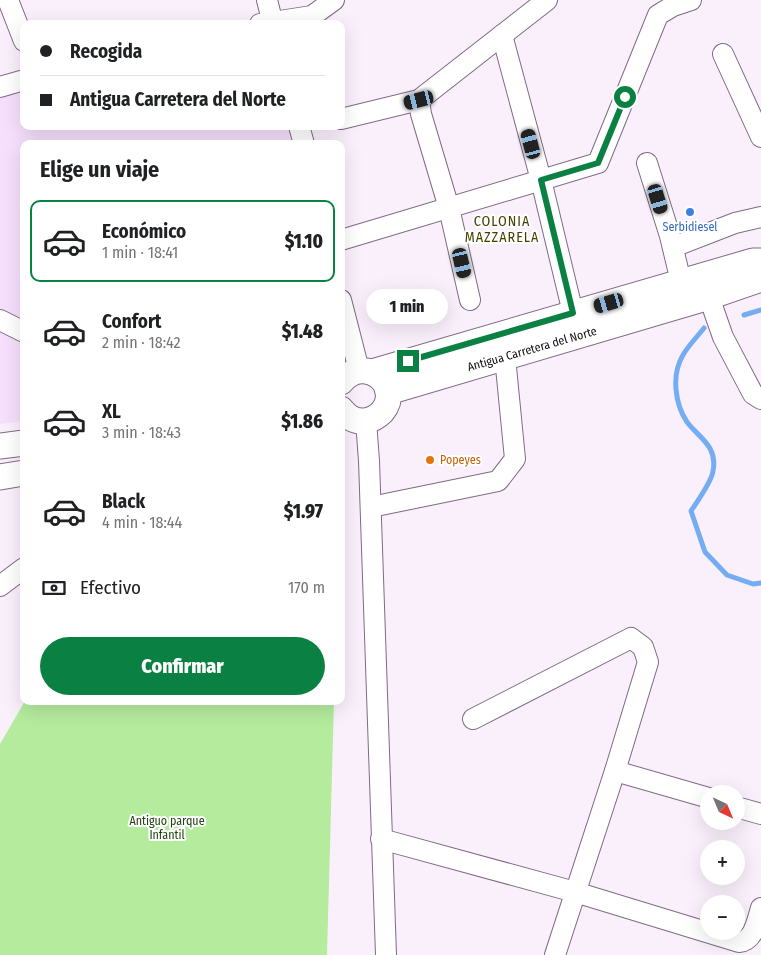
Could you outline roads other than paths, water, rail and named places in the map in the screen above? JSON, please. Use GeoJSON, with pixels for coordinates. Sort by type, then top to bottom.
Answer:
{"type":"FeatureCollection","features":[{"type":"Feature","properties":{"kind":"main road","name":"Antigua Carretera del Norte"},"geometry":{"type":"LineString","coordinates":[[357,374],[753,261],[761,261]]}},
{"type":"Feature","properties":{"kind":"main road","name":"Antigua Carretera del Norte"},"geometry":{"type":"LineString","coordinates":[[388,392],[709,297],[761,279]]}},
{"type":"Feature","properties":{"kind":"main road"},"geometry":{"type":"LineString","coordinates":[[345,414],[357,420],[366,421],[380,414],[388,400],[388,392],[382,380],[357,374]]}},
{"type":"Feature","properties":{"kind":"main road"},"geometry":{"type":"LineString","coordinates":[[0,446],[20,444]]}},
{"type":"Feature","properties":{"kind":"main road"},"geometry":{"type":"LineString","coordinates":[[0,477],[20,474]]}},
{"type":"Feature","properties":{"kind":"street"},"geometry":{"type":"LineString","coordinates":[[8,0],[20,31]]}},
{"type":"Feature","properties":{"kind":"street"},"geometry":{"type":"LineString","coordinates":[[267,0],[268,20]]}},
{"type":"Feature","properties":{"kind":"street"},"geometry":{"type":"LineString","coordinates":[[287,20],[312,16],[334,0]]}},
{"type":"Feature","properties":{"kind":"street"},"geometry":{"type":"LineString","coordinates":[[345,119],[419,100],[547,0]]}},
{"type":"Feature","properties":{"kind":"street"},"geometry":{"type":"LineString","coordinates":[[345,239],[598,163],[658,15],[673,6],[691,0]]}},
{"type":"Feature","properties":{"kind":"street"},"geometry":{"type":"LineString","coordinates":[[502,35],[541,180],[573,313]]}},
{"type":"Feature","properties":{"kind":"street"},"geometry":{"type":"LineString","coordinates":[[723,54],[761,137]]}},
{"type":"Feature","properties":{"kind":"street"},"geometry":{"type":"LineString","coordinates":[[0,87],[20,81]]}},
{"type":"Feature","properties":{"kind":"street"},"geometry":{"type":"LineString","coordinates":[[419,100],[421,114],[449,208],[470,300]]}},
{"type":"Feature","properties":{"kind":"street"},"geometry":{"type":"LineString","coordinates":[[647,163],[673,247],[681,282]]}},
{"type":"Feature","properties":{"kind":"street"},"geometry":{"type":"LineString","coordinates":[[673,247],[735,223],[761,217]]}},
{"type":"Feature","properties":{"kind":"street"},"geometry":{"type":"LineString","coordinates":[[709,297],[723,337],[753,394],[761,399]]}},
{"type":"Feature","properties":{"kind":"street"},"geometry":{"type":"LineString","coordinates":[[345,318],[357,374]]}},
{"type":"Feature","properties":{"kind":"street"},"geometry":{"type":"LineString","coordinates":[[0,320],[20,330]]}},
{"type":"Feature","properties":{"kind":"street"},"geometry":{"type":"LineString","coordinates":[[370,507],[498,481],[507,472],[515,459],[505,357]]}},
{"type":"Feature","properties":{"kind":"street"},"geometry":{"type":"LineString","coordinates":[[366,421],[386,955]]}},
{"type":"Feature","properties":{"kind":"street"},"geometry":{"type":"LineString","coordinates":[[0,586],[20,571]]}},
{"type":"Feature","properties":{"kind":"street"},"geometry":{"type":"LineString","coordinates":[[473,719],[631,638],[643,647],[648,662],[615,771],[555,955]]}},
{"type":"Feature","properties":{"kind":"street"},"geometry":{"type":"LineString","coordinates":[[615,771],[700,795]]}},
{"type":"Feature","properties":{"kind":"street"},"geometry":{"type":"LineString","coordinates":[[745,809],[761,814]]}},
{"type":"Feature","properties":{"kind":"street"},"geometry":{"type":"LineString","coordinates":[[381,839],[575,892],[738,942],[743,942],[752,935],[761,908]]}},
{"type":"Feature","properties":{"kind":"waterway"},"geometry":{"type":"LineString","coordinates":[[744,315],[761,310]]}},
{"type":"Feature","properties":{"kind":"waterway"},"geometry":{"type":"LineString","coordinates":[[704,328],[683,355],[679,363],[676,380],[677,398],[683,415],[710,449],[714,462],[710,480],[691,511],[705,552],[727,575],[753,584],[761,583]]}},
{"type":"Feature","properties":{"kind":"place","name":"Serbidiesel"},"geometry":{"type":"Point","coordinates":[690,212]}},
{"type":"Feature","properties":{"kind":"place","name":"Popeyes"},"geometry":{"type":"Point","coordinates":[430,460]}},
{"type":"Feature","properties":{"kind":"district","name":"COLONIA MAZZARELA"},"geometry":{"type":"Point","coordinates":[502,230]}},
{"type":"Feature","properties":{"kind":"park label","name":"Antiguo parque Infantil"},"geometry":{"type":"Point","coordinates":[167,828]}}]}
